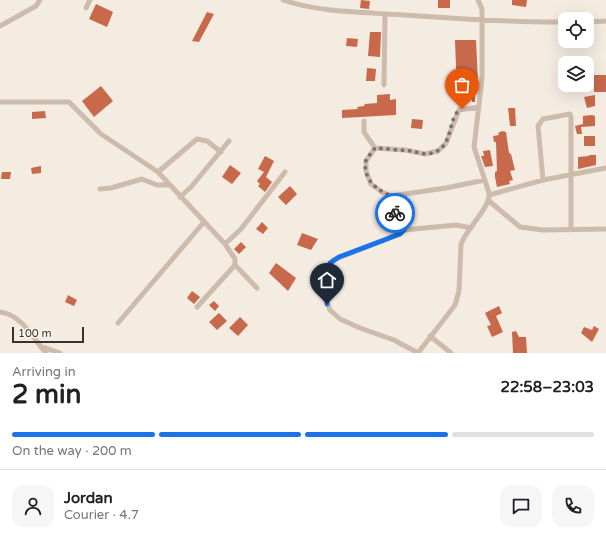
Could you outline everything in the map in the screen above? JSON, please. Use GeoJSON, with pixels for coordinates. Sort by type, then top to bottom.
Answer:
{"type":"FeatureCollection","features":[{"type":"Feature","properties":{"kind":"street"},"geometry":{"type":"LineString","coordinates":[[0,26],[36,6],[40,0]]}},
{"type":"Feature","properties":{"kind":"street"},"geometry":{"type":"LineString","coordinates":[[86,8],[90,0]]}},
{"type":"Feature","properties":{"kind":"street"},"geometry":{"type":"LineString","coordinates":[[283,0],[342,11],[558,22]]}},
{"type":"Feature","properties":{"kind":"street"},"geometry":{"type":"LineString","coordinates":[[478,0],[482,9],[482,79],[474,147],[485,180],[489,198],[520,227],[542,230],[606,229]]}},
{"type":"Feature","properties":{"kind":"street"},"geometry":{"type":"LineString","coordinates":[[384,85],[385,14]]}},
{"type":"Feature","properties":{"kind":"street"},"geometry":{"type":"LineString","coordinates":[[594,22],[606,21]]}},
{"type":"Feature","properties":{"kind":"street"},"geometry":{"type":"LineString","coordinates":[[0,102],[69,102],[101,134],[158,172],[225,244],[235,260],[234,265],[197,307]]}},
{"type":"Feature","properties":{"kind":"street"},"geometry":{"type":"LineString","coordinates":[[375,148],[411,151],[425,154],[438,151],[446,143],[459,110],[479,107]]}},
{"type":"Feature","properties":{"kind":"street"},"geometry":{"type":"LineString","coordinates":[[543,180],[538,126],[539,122],[568,114],[572,117],[571,230]]}},
{"type":"Feature","properties":{"kind":"street"},"geometry":{"type":"LineString","coordinates":[[364,120],[364,132],[375,148]]}},
{"type":"Feature","properties":{"kind":"street"},"geometry":{"type":"LineString","coordinates":[[158,172],[197,139],[207,141],[221,152]]}},
{"type":"Feature","properties":{"kind":"street"},"geometry":{"type":"LineString","coordinates":[[180,197],[191,187],[229,141]]}},
{"type":"Feature","properties":{"kind":"street"},"geometry":{"type":"LineString","coordinates":[[375,148],[366,160],[368,178],[376,188],[391,196],[446,188],[485,180]]}},
{"type":"Feature","properties":{"kind":"street"},"geometry":{"type":"LineString","coordinates":[[470,228],[456,225],[404,230],[387,239],[333,260],[328,270],[326,300],[330,310],[340,319],[394,340],[418,353],[430,336],[446,318],[457,298],[459,291],[460,244],[489,198],[543,180],[572,176],[606,168]]}},
{"type":"Feature","properties":{"kind":"street"},"geometry":{"type":"LineString","coordinates":[[225,244],[241,229],[284,172]]}},
{"type":"Feature","properties":{"kind":"street"},"geometry":{"type":"LineString","coordinates":[[100,189],[112,188],[142,179],[157,185],[169,184]]}},
{"type":"Feature","properties":{"kind":"street"},"geometry":{"type":"LineString","coordinates":[[391,196],[393,208],[404,230]]}},
{"type":"Feature","properties":{"kind":"street"},"geometry":{"type":"LineString","coordinates":[[118,323],[204,222]]}},
{"type":"Feature","properties":{"kind":"street"},"geometry":{"type":"LineString","coordinates":[[234,265],[257,288]]}},
{"type":"Feature","properties":{"kind":"street"},"geometry":{"type":"LineString","coordinates":[[0,312],[18,320],[46,353]]}},
{"type":"Feature","properties":{"kind":"street"},"geometry":{"type":"LineString","coordinates":[[430,336],[450,353]]}},
{"type":"Feature","properties":{"kind":"street"},"geometry":{"type":"LineString","coordinates":[[40,346],[60,353]]}},
{"type":"Feature","properties":{"kind":"building"},"geometry":{"type":"Polygon","coordinates":[[[361,0],[370,1],[369,9],[360,8],[361,0]]]}},
{"type":"Feature","properties":{"kind":"building"},"geometry":{"type":"Polygon","coordinates":[[[438,0],[450,0],[450,8],[438,8],[438,0]]]}},
{"type":"Feature","properties":{"kind":"building"},"geometry":{"type":"Polygon","coordinates":[[[512,0],[527,0],[526,7],[512,5],[512,0]]]}},
{"type":"Feature","properties":{"kind":"building"},"geometry":{"type":"Polygon","coordinates":[[[96,4],[113,12],[107,27],[89,19],[96,4]]]}},
{"type":"Feature","properties":{"kind":"building"},"geometry":{"type":"Polygon","coordinates":[[[207,12],[214,14],[199,42],[192,41],[207,12]]]}},
{"type":"Feature","properties":{"kind":"building"},"geometry":{"type":"Polygon","coordinates":[[[370,32],[381,32],[380,57],[368,56],[370,32]]]}},
{"type":"Feature","properties":{"kind":"building"},"geometry":{"type":"Polygon","coordinates":[[[347,38],[358,39],[357,47],[346,46],[347,38]]]}},
{"type":"Feature","properties":{"kind":"building"},"geometry":{"type":"Polygon","coordinates":[[[455,40],[476,40],[478,81],[477,91],[475,91],[475,102],[472,102],[471,91],[457,92],[455,40]]]}},
{"type":"Feature","properties":{"kind":"building"},"geometry":{"type":"Polygon","coordinates":[[[367,68],[376,69],[375,81],[366,81],[367,68]]]}},
{"type":"Feature","properties":{"kind":"building"},"geometry":{"type":"Polygon","coordinates":[[[594,75],[606,75],[606,92],[594,92],[594,75]]]}},
{"type":"Feature","properties":{"kind":"building"},"geometry":{"type":"Polygon","coordinates":[[[101,86],[113,101],[94,117],[82,101],[101,86]]]}},
{"type":"Feature","properties":{"kind":"building"},"geometry":{"type":"Polygon","coordinates":[[[390,94],[390,100],[396,99],[396,115],[342,118],[342,110],[358,109],[357,107],[364,106],[365,104],[377,103],[377,95],[390,94]]]}},
{"type":"Feature","properties":{"kind":"building"},"geometry":{"type":"Polygon","coordinates":[[[595,95],[595,106],[587,108],[584,97],[595,95]]]}},
{"type":"Feature","properties":{"kind":"building"},"geometry":{"type":"Polygon","coordinates":[[[508,108],[515,108],[516,126],[510,126],[508,108]]]}},
{"type":"Feature","properties":{"kind":"building"},"geometry":{"type":"Polygon","coordinates":[[[45,111],[46,118],[32,119],[32,112],[45,111]]]}},
{"type":"Feature","properties":{"kind":"building"},"geometry":{"type":"Polygon","coordinates":[[[583,116],[595,116],[595,126],[581,127],[582,134],[577,134],[575,126],[583,124],[583,116]]]}},
{"type":"Feature","properties":{"kind":"building"},"geometry":{"type":"Polygon","coordinates":[[[412,119],[423,120],[422,129],[411,128],[412,119]]]}},
{"type":"Feature","properties":{"kind":"building"},"geometry":{"type":"Polygon","coordinates":[[[502,131],[506,132],[509,153],[511,154],[515,170],[510,171],[513,180],[509,181],[510,184],[497,187],[495,177],[495,172],[497,171],[496,142],[494,142],[493,136],[499,135],[498,133],[502,131]]]}},
{"type":"Feature","properties":{"kind":"building"},"geometry":{"type":"Polygon","coordinates":[[[584,136],[595,136],[595,146],[584,146],[584,136]]]}},
{"type":"Feature","properties":{"kind":"building"},"geometry":{"type":"Polygon","coordinates":[[[490,150],[493,166],[485,167],[481,156],[484,156],[483,151],[490,150]]]}},
{"type":"Feature","properties":{"kind":"building"},"geometry":{"type":"Polygon","coordinates":[[[596,155],[596,165],[578,169],[578,157],[596,155]]]}},
{"type":"Feature","properties":{"kind":"building"},"geometry":{"type":"Polygon","coordinates":[[[265,156],[274,161],[266,177],[272,182],[265,192],[258,186],[260,184],[257,181],[264,172],[258,169],[265,156]]]}},
{"type":"Feature","properties":{"kind":"building"},"geometry":{"type":"Polygon","coordinates":[[[230,165],[241,173],[232,184],[222,177],[230,165]]]}},
{"type":"Feature","properties":{"kind":"building"},"geometry":{"type":"Polygon","coordinates":[[[41,166],[41,173],[32,174],[31,168],[41,166]]]}},
{"type":"Feature","properties":{"kind":"building"},"geometry":{"type":"Polygon","coordinates":[[[2,172],[11,172],[10,179],[1,179],[2,172]]]}},
{"type":"Feature","properties":{"kind":"building"},"geometry":{"type":"Polygon","coordinates":[[[290,186],[297,194],[286,205],[278,197],[290,186]]]}},
{"type":"Feature","properties":{"kind":"building"},"geometry":{"type":"Polygon","coordinates":[[[262,222],[268,228],[263,234],[256,229],[262,222]]]}},
{"type":"Feature","properties":{"kind":"building"},"geometry":{"type":"Polygon","coordinates":[[[302,233],[318,239],[311,250],[297,245],[302,233]]]}},
{"type":"Feature","properties":{"kind":"building"},"geometry":{"type":"Polygon","coordinates":[[[241,242],[246,247],[239,254],[234,249],[241,242]]]}},
{"type":"Feature","properties":{"kind":"building"},"geometry":{"type":"Polygon","coordinates":[[[276,263],[296,278],[288,291],[269,273],[276,263]]]}},
{"type":"Feature","properties":{"kind":"building"},"geometry":{"type":"Polygon","coordinates":[[[192,291],[200,297],[194,304],[187,298],[192,291]]]}},
{"type":"Feature","properties":{"kind":"building"},"geometry":{"type":"Polygon","coordinates":[[[68,295],[77,300],[74,306],[65,302],[68,295]]]}},
{"type":"Feature","properties":{"kind":"building"},"geometry":{"type":"Polygon","coordinates":[[[214,301],[219,306],[215,311],[209,305],[214,301]]]}},
{"type":"Feature","properties":{"kind":"building"},"geometry":{"type":"Polygon","coordinates":[[[499,306],[502,313],[496,316],[503,332],[492,337],[487,326],[491,325],[485,313],[499,306]]]}},
{"type":"Feature","properties":{"kind":"building"},"geometry":{"type":"Polygon","coordinates":[[[219,313],[227,321],[217,330],[209,322],[219,313]]]}},
{"type":"Feature","properties":{"kind":"building"},"geometry":{"type":"Polygon","coordinates":[[[240,317],[248,325],[238,336],[229,328],[240,317]]]}},
{"type":"Feature","properties":{"kind":"building"},"geometry":{"type":"Polygon","coordinates":[[[594,326],[599,329],[592,342],[581,333],[584,327],[592,330],[594,326]]]}},
{"type":"Feature","properties":{"kind":"building"},"geometry":{"type":"Polygon","coordinates":[[[516,331],[519,337],[526,337],[527,353],[513,353],[512,332],[516,331]]]}},
{"type":"Feature","properties":{"kind":"way so far"},"geometry":{"type":"LineString","coordinates":[[395,213],[391,196],[382,192],[371,184],[366,171],[366,160],[375,148],[405,150],[425,154],[438,151],[446,143],[456,114],[462,109]]}},
{"type":"Feature","properties":{"kind":"route"},"geometry":{"type":"LineString","coordinates":[[327,304],[327,280],[330,263],[339,257],[400,234],[404,230],[395,213]]}}]}
